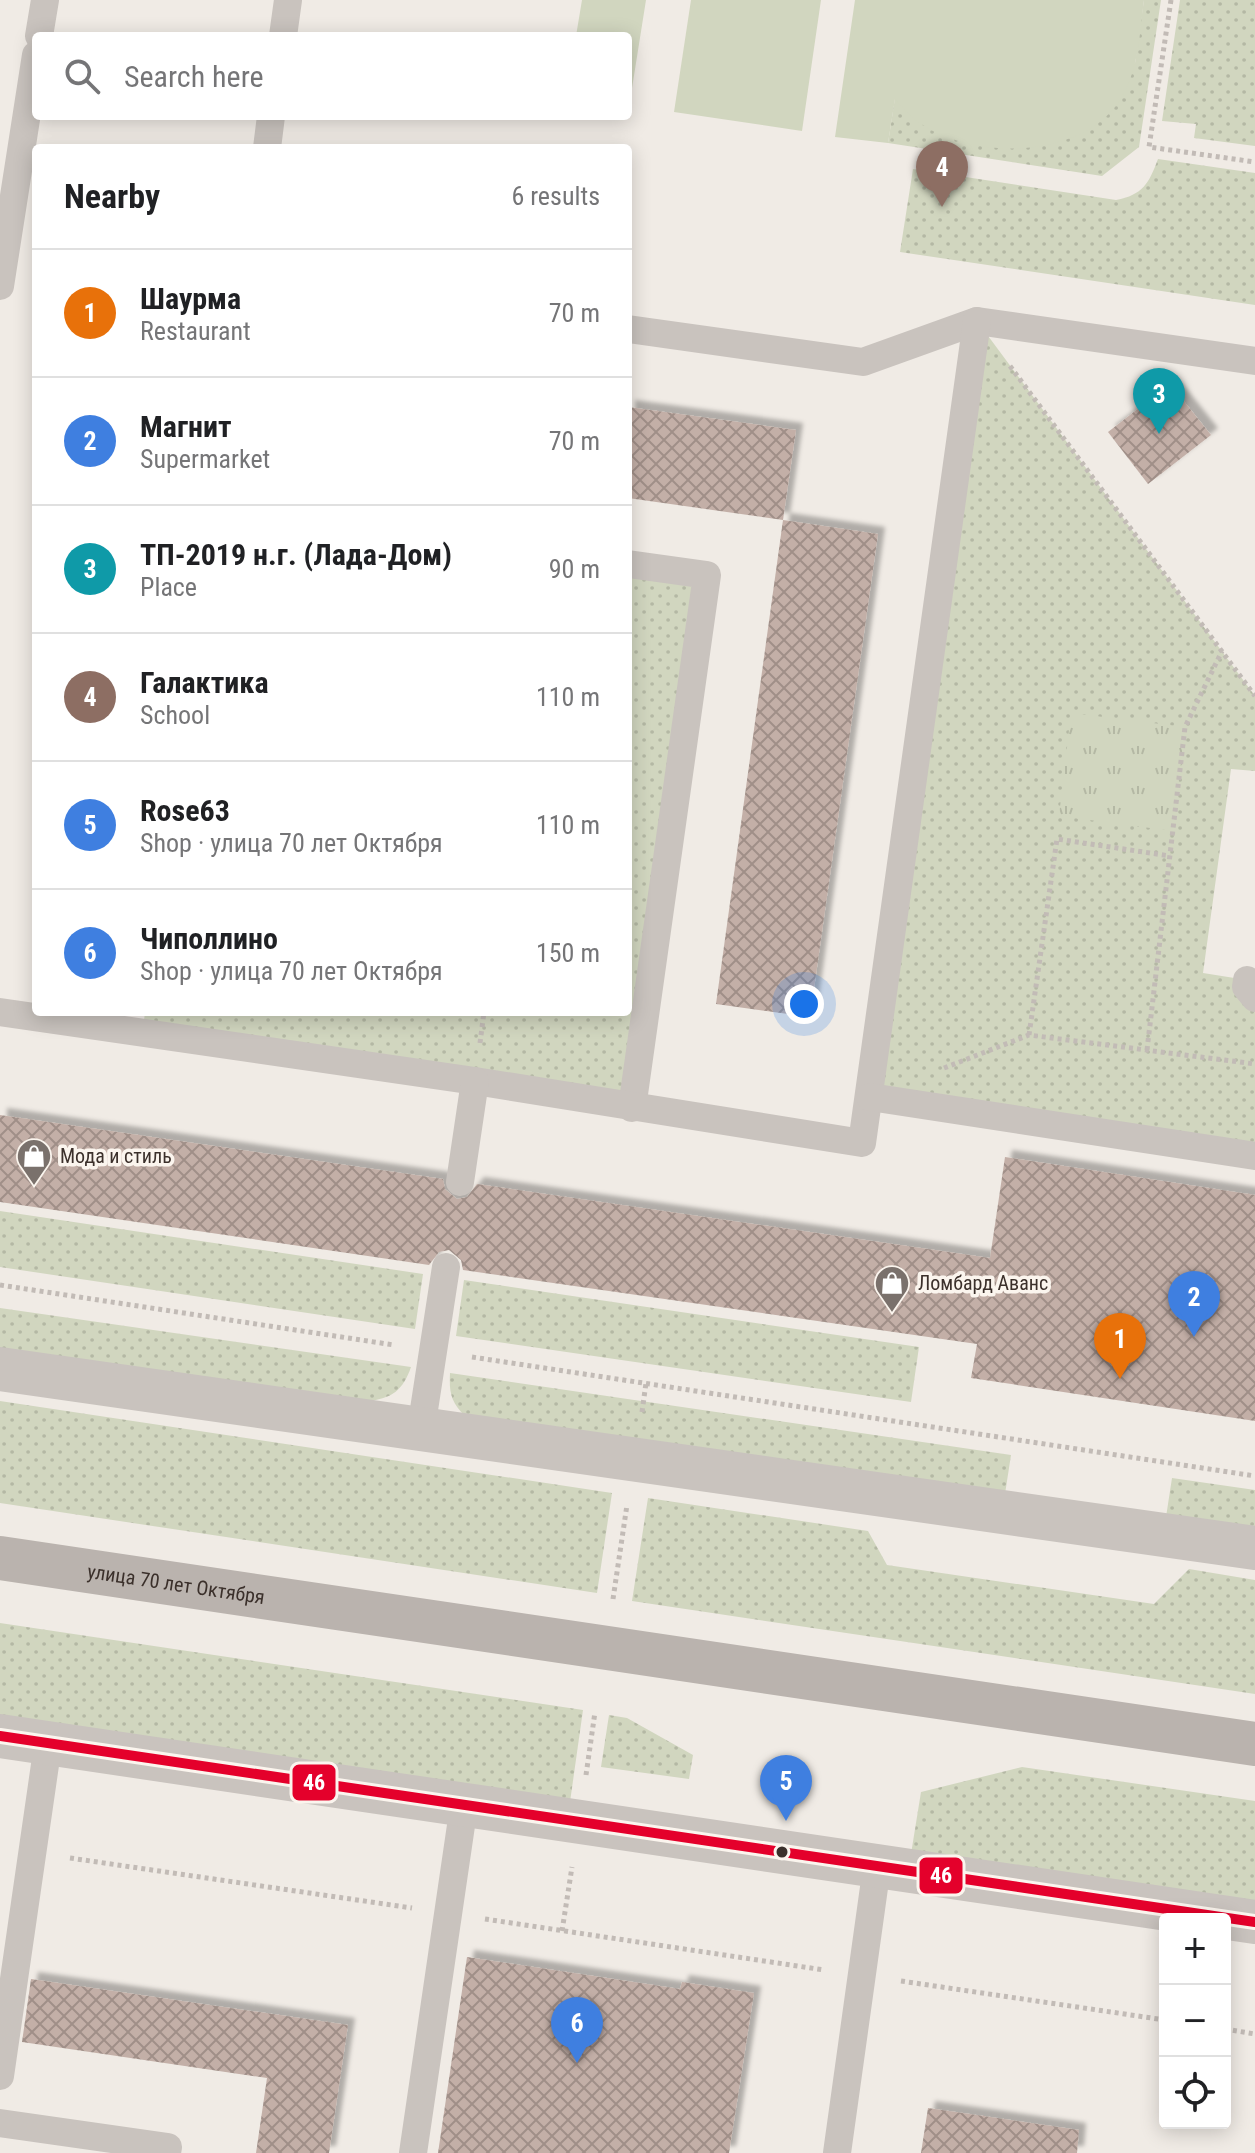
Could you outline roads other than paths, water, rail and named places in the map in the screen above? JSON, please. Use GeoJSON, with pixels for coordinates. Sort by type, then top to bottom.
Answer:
{"type":"FeatureCollection","features":[{"type":"Feature","properties":{"kind":"main road","name":"улица 70 лет Октября"},"geometry":{"type":"LineString","coordinates":[[0,1558],[1255,1744]]}},
{"type":"Feature","properties":{"kind":"street"},"geometry":{"type":"LineString","coordinates":[[0,1369],[1255,1548]]}},
{"type":"Feature","properties":{"kind":"street"},"geometry":{"type":"LineString","coordinates":[[0,1736],[1255,1922]]}},
{"type":"Feature","properties":{"kind":"lane"},"geometry":{"type":"LineString","coordinates":[[40,32],[45,0]]}},
{"type":"Feature","properties":{"kind":"lane"},"geometry":{"type":"LineString","coordinates":[[284,32],[288,0]]}},
{"type":"Feature","properties":{"kind":"lane"},"geometry":{"type":"LineString","coordinates":[[0,286],[32,81]]}},
{"type":"Feature","properties":{"kind":"lane"},"geometry":{"type":"LineString","coordinates":[[268,144],[270,120]]}},
{"type":"Feature","properties":{"kind":"lane"},"geometry":{"type":"LineString","coordinates":[[55,1016],[138,1022],[632,1108],[862,1143],[977,321]]}},
{"type":"Feature","properties":{"kind":"lane"},"geometry":{"type":"LineString","coordinates":[[632,330],[863,362],[977,321],[1255,361]]}},
{"type":"Feature","properties":{"kind":"lane"},"geometry":{"type":"LineString","coordinates":[[632,565],[707,575],[632,1108]]}},
{"type":"Feature","properties":{"kind":"lane"},"geometry":{"type":"LineString","coordinates":[[0,1012],[32,1014]]}},
{"type":"Feature","properties":{"kind":"lane"},"geometry":{"type":"LineString","coordinates":[[460,1182],[475,1081]]}},
{"type":"Feature","properties":{"kind":"lane"},"geometry":{"type":"LineString","coordinates":[[870,1097],[1255,1156]]}},
{"type":"Feature","properties":{"kind":"lane"},"geometry":{"type":"LineString","coordinates":[[421,1429],[446,1267]]}},
{"type":"Feature","properties":{"kind":"lane"},"geometry":{"type":"LineString","coordinates":[[0,2076],[48,1744]]}},
{"type":"Feature","properties":{"kind":"lane"},"geometry":{"type":"LineString","coordinates":[[413,2153],[464,1805]]}},
{"type":"Feature","properties":{"kind":"lane"},"geometry":{"type":"LineString","coordinates":[[837,2153],[877,1866]]}},
{"type":"Feature","properties":{"kind":"lane"},"geometry":{"type":"LineString","coordinates":[[0,2123],[168,2147],[167,2153]]}},
{"type":"Feature","properties":{"kind":"place","name":"Галактика"},"geometry":{"type":"Point","coordinates":[942,207]}},
{"type":"Feature","properties":{"kind":"place","name":"ТП-2019 н.г. (Лада-Дом)"},"geometry":{"type":"Point","coordinates":[1159,434]}},
{"type":"Feature","properties":{"kind":"place","name":"Мода и стиль"},"geometry":{"type":"Point","coordinates":[34,1187]}},
{"type":"Feature","properties":{"kind":"place","name":"Ломбард Аванс"},"geometry":{"type":"Point","coordinates":[892,1314]}},
{"type":"Feature","properties":{"kind":"place","name":"Магнит"},"geometry":{"type":"Point","coordinates":[1194,1337]}},
{"type":"Feature","properties":{"kind":"place","name":"Шаурма"},"geometry":{"type":"Point","coordinates":[1120,1379]}},
{"type":"Feature","properties":{"kind":"place","name":"Rose63"},"geometry":{"type":"Point","coordinates":[786,1821]}},
{"type":"Feature","properties":{"kind":"place","name":"Чиполлино"},"geometry":{"type":"Point","coordinates":[577,2063]}}]}
